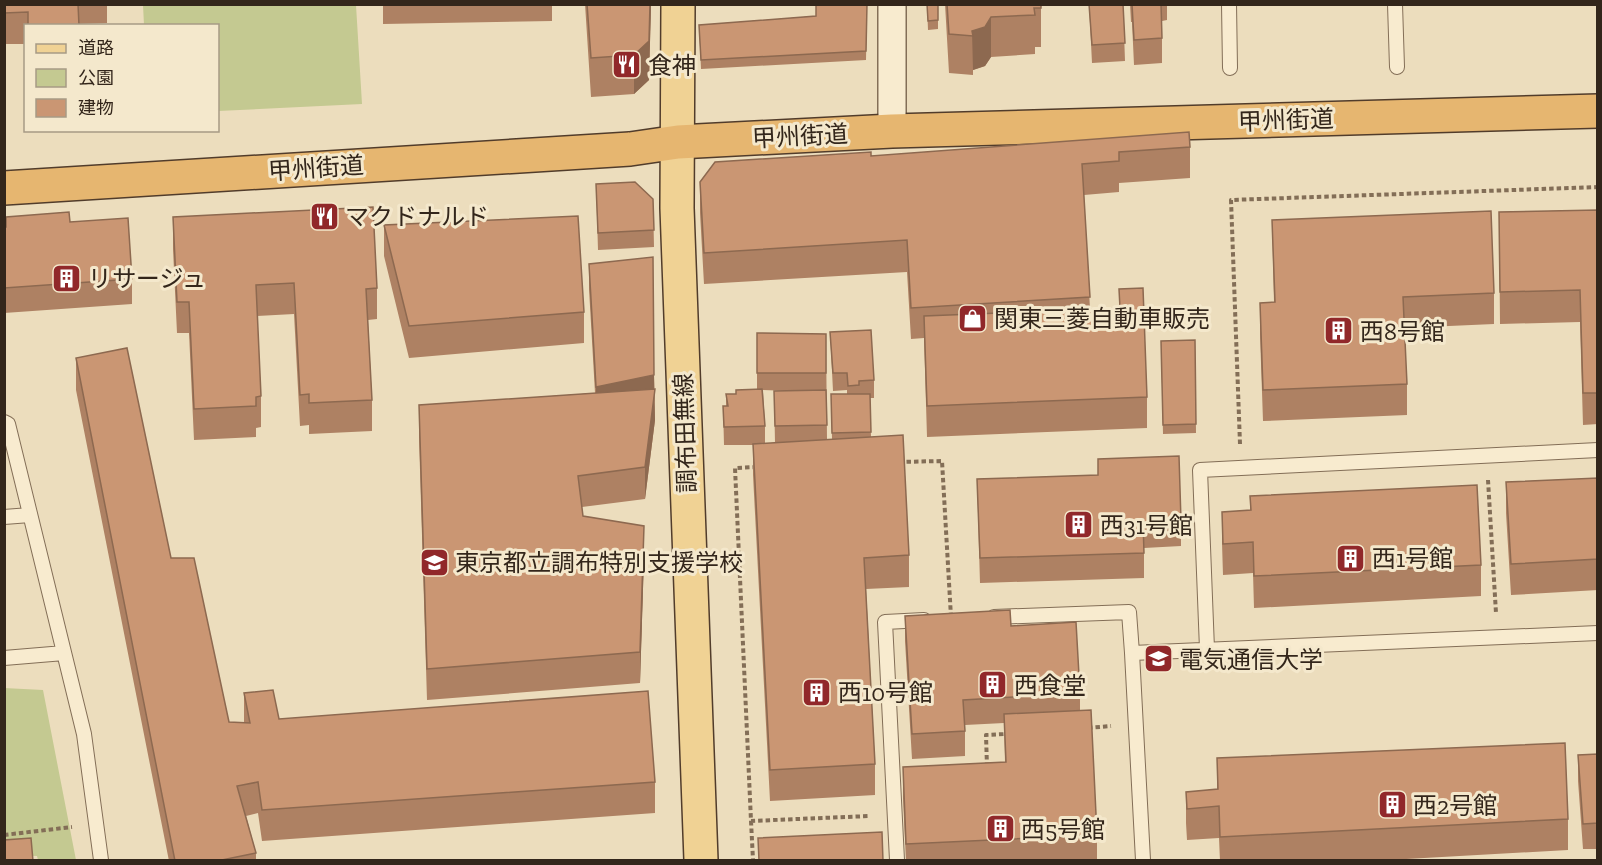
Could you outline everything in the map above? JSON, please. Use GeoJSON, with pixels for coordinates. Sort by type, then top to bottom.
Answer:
{"type":"FeatureCollection","features":[{"type":"Feature","properties":{"kind":"highway","name":"甲州街道"},"geometry":{"type":"LineString","coordinates":[[4,188],[630,149],[678,142],[892,131],[1598,111]]}},
{"type":"Feature","properties":{"kind":"main road","name":"調布田無線"},"geometry":{"type":"LineString","coordinates":[[678,4],[677,208],[701,861]]}},
{"type":"Feature","properties":{"kind":"street"},"geometry":{"type":"LineString","coordinates":[[892,4],[892,131]]}},
{"type":"Feature","properties":{"kind":"lane"},"geometry":{"type":"LineString","coordinates":[[1229,4],[1230,68]]}},
{"type":"Feature","properties":{"kind":"lane"},"geometry":{"type":"LineString","coordinates":[[1395,4],[1397,67]]}},
{"type":"Feature","properties":{"kind":"lane"},"geometry":{"type":"LineString","coordinates":[[4,422],[8,424],[84,734],[101,861]]}},
{"type":"Feature","properties":{"kind":"lane"},"geometry":{"type":"LineString","coordinates":[[1207,649],[1200,470],[1598,450]]}},
{"type":"Feature","properties":{"kind":"lane"},"geometry":{"type":"LineString","coordinates":[[4,516],[30,515]]}},
{"type":"Feature","properties":{"kind":"lane"},"geometry":{"type":"LineString","coordinates":[[975,618],[1130,612],[1143,861]]}},
{"type":"Feature","properties":{"kind":"lane"},"geometry":{"type":"LineString","coordinates":[[897,861],[885,622],[952,618]]}},
{"type":"Feature","properties":{"kind":"lane"},"geometry":{"type":"LineString","coordinates":[[1132,653],[1598,633]]}},
{"type":"Feature","properties":{"kind":"lane"},"geometry":{"type":"LineString","coordinates":[[4,658],[64,653]]}},
{"type":"Feature","properties":{"kind":"path"},"geometry":{"type":"LineString","coordinates":[[1241,467],[1231,200],[1598,187]]}},
{"type":"Feature","properties":{"kind":"path"},"geometry":{"type":"LineString","coordinates":[[1486,455],[1498,636]]}},
{"type":"Feature","properties":{"kind":"path"},"geometry":{"type":"LineString","coordinates":[[896,462],[942,460],[952,618]]}},
{"type":"Feature","properties":{"kind":"path"},"geometry":{"type":"LineString","coordinates":[[753,861],[735,468],[758,467]]}},
{"type":"Feature","properties":{"kind":"path"},"geometry":{"type":"LineString","coordinates":[[1078,729],[1136,725]]}},
{"type":"Feature","properties":{"kind":"path"},"geometry":{"type":"LineString","coordinates":[[987,770],[986,735],[1009,733]]}},
{"type":"Feature","properties":{"kind":"path"},"geometry":{"type":"LineString","coordinates":[[751,821],[894,815]]}},
{"type":"Feature","properties":{"kind":"path"},"geometry":{"type":"LineString","coordinates":[[4,835],[96,825]]}},
{"type":"Feature","properties":{"kind":"green space"},"geometry":{"type":"Polygon","coordinates":[[[143,5],[356,5],[362,104],[219,111],[219,24],[144,24],[143,5]]]}},
{"type":"Feature","properties":{"kind":"green space"},"geometry":{"type":"Polygon","coordinates":[[[4,688],[43,690],[76,860],[38,860],[37,856],[5,855],[4,688]]]}},
{"type":"Feature","properties":{"kind":"building"},"geometry":{"type":"Polygon","coordinates":[[[4,4],[78,4],[79,24],[28,24],[28,12],[4,13],[4,4]]]}},
{"type":"Feature","properties":{"kind":"building"},"geometry":{"type":"Polygon","coordinates":[[[587,4],[650,4],[649,41],[634,55],[591,58],[587,4]]]}},
{"type":"Feature","properties":{"kind":"building"},"geometry":{"type":"Polygon","coordinates":[[[816,4],[867,4],[866,51],[701,60],[699,25],[816,16],[816,4]]]}},
{"type":"Feature","properties":{"kind":"building"},"geometry":{"type":"Polygon","coordinates":[[[927,4],[938,4],[938,20],[928,21],[927,4]]]}},
{"type":"Feature","properties":{"kind":"building"},"geometry":{"type":"Polygon","coordinates":[[[947,4],[1041,4],[1041,8],[1034,8],[1035,15],[991,17],[985,27],[972,31],[973,36],[949,34],[947,4]]]}},
{"type":"Feature","properties":{"kind":"building"},"geometry":{"type":"Polygon","coordinates":[[[1089,4],[1123,4],[1125,43],[1092,45],[1089,4]]]}},
{"type":"Feature","properties":{"kind":"building"},"geometry":{"type":"Polygon","coordinates":[[[1132,4],[1161,4],[1162,38],[1134,40],[1132,4]]]}},
{"type":"Feature","properties":{"kind":"building"},"geometry":{"type":"Polygon","coordinates":[[[1189,132],[1190,147],[1119,152],[1119,161],[1082,164],[1090,297],[911,308],[907,240],[704,253],[700,182],[715,162],[871,152],[871,156],[1189,132]]]}},
{"type":"Feature","properties":{"kind":"building"},"geometry":{"type":"Polygon","coordinates":[[[635,182],[653,199],[654,230],[598,233],[596,184],[635,182]]]}},
{"type":"Feature","properties":{"kind":"building"},"geometry":{"type":"Polygon","coordinates":[[[373,207],[377,288],[366,289],[372,400],[309,403],[309,394],[300,395],[294,283],[256,285],[261,396],[256,397],[256,406],[194,409],[189,302],[177,302],[173,217],[373,207]]]}},
{"type":"Feature","properties":{"kind":"building"},"geometry":{"type":"Polygon","coordinates":[[[1598,210],[1598,393],[1583,393],[1580,290],[1500,292],[1499,212],[1598,210]]]}},
{"type":"Feature","properties":{"kind":"building","name":"西8号館"},"geometry":{"type":"Polygon","coordinates":[[[1491,211],[1494,293],[1403,297],[1407,384],[1263,390],[1260,303],[1275,302],[1272,220],[1491,211]]]}},
{"type":"Feature","properties":{"kind":"building","name":"リサージュ"},"geometry":{"type":"Polygon","coordinates":[[[69,212],[70,222],[128,218],[132,279],[4,288],[6,217],[69,212]]]}},
{"type":"Feature","properties":{"kind":"building"},"geometry":{"type":"Polygon","coordinates":[[[578,216],[584,312],[409,326],[384,225],[578,216]]]}},
{"type":"Feature","properties":{"kind":"building"},"geometry":{"type":"Polygon","coordinates":[[[653,257],[654,375],[596,387],[589,264],[653,257]]]}},
{"type":"Feature","properties":{"kind":"building"},"geometry":{"type":"Polygon","coordinates":[[[1143,288],[1147,397],[927,406],[924,316],[1120,308],[1119,289],[1143,288]]]}},
{"type":"Feature","properties":{"kind":"building"},"geometry":{"type":"Polygon","coordinates":[[[871,330],[874,380],[859,381],[859,385],[848,386],[847,373],[833,373],[830,332],[871,330]]]}},
{"type":"Feature","properties":{"kind":"building"},"geometry":{"type":"Polygon","coordinates":[[[757,333],[826,334],[826,373],[757,373],[757,333]]]}},
{"type":"Feature","properties":{"kind":"building"},"geometry":{"type":"Polygon","coordinates":[[[1195,340],[1196,424],[1163,425],[1161,341],[1195,340]]]}},
{"type":"Feature","properties":{"kind":"building"},"geometry":{"type":"Polygon","coordinates":[[[127,348],[171,558],[194,558],[229,722],[250,723],[244,693],[273,690],[279,719],[648,691],[655,782],[262,810],[258,782],[237,786],[256,853],[217,861],[175,861],[76,358],[127,348]]]}},
{"type":"Feature","properties":{"kind":"building"},"geometry":{"type":"Polygon","coordinates":[[[655,389],[645,467],[578,476],[583,516],[644,526],[640,652],[427,669],[419,405],[655,389]]]}},
{"type":"Feature","properties":{"kind":"building"},"geometry":{"type":"Polygon","coordinates":[[[762,389],[765,426],[724,427],[723,406],[728,406],[726,394],[736,394],[736,390],[762,389]]]}},
{"type":"Feature","properties":{"kind":"building"},"geometry":{"type":"Polygon","coordinates":[[[826,390],[827,425],[775,426],[774,391],[826,390]]]}},
{"type":"Feature","properties":{"kind":"building"},"geometry":{"type":"Polygon","coordinates":[[[831,394],[870,394],[871,432],[832,433],[831,394]]]}},
{"type":"Feature","properties":{"kind":"building","name":"西10号館"},"geometry":{"type":"Polygon","coordinates":[[[903,435],[909,555],[864,558],[875,764],[770,770],[753,444],[903,435]]]}},
{"type":"Feature","properties":{"kind":"building","name":"西31号館"},"geometry":{"type":"Polygon","coordinates":[[[1179,456],[1181,521],[1143,522],[1144,553],[980,558],[977,479],[1098,475],[1098,459],[1179,456]]]}},
{"type":"Feature","properties":{"kind":"building"},"geometry":{"type":"Polygon","coordinates":[[[1598,478],[1598,559],[1511,564],[1506,482],[1598,478]]]}},
{"type":"Feature","properties":{"kind":"building"},"geometry":{"type":"Polygon","coordinates":[[[1477,485],[1481,565],[1254,576],[1253,542],[1223,544],[1222,512],[1251,510],[1250,496],[1477,485]]]}},
{"type":"Feature","properties":{"kind":"building","name":"西食堂"},"geometry":{"type":"Polygon","coordinates":[[[1010,610],[1011,626],[1076,622],[1080,693],[963,700],[965,731],[912,734],[905,616],[1010,610]]]}},
{"type":"Feature","properties":{"kind":"building","name":"西5号館"},"geometry":{"type":"Polygon","coordinates":[[[1091,710],[1097,835],[906,844],[903,767],[1006,762],[1004,714],[1091,710]]]}},
{"type":"Feature","properties":{"kind":"building"},"geometry":{"type":"Polygon","coordinates":[[[1565,743],[1568,819],[1220,837],[1219,806],[1187,809],[1186,792],[1218,789],[1217,758],[1565,743]]]}},
{"type":"Feature","properties":{"kind":"building"},"geometry":{"type":"Polygon","coordinates":[[[1598,754],[1598,823],[1583,824],[1578,755],[1598,754]]]}},
{"type":"Feature","properties":{"kind":"building"},"geometry":{"type":"Polygon","coordinates":[[[882,832],[883,861],[759,861],[758,838],[882,832]]]}},
{"type":"Feature","properties":{"kind":"building"},"geometry":{"type":"Polygon","coordinates":[[[31,838],[33,861],[4,861],[4,840],[31,838]]]}},
{"type":"Feature","properties":{"kind":"place","name":"食神"},"geometry":{"type":"Point","coordinates":[627,65]}},
{"type":"Feature","properties":{"kind":"place","name":"マクドナルド"},"geometry":{"type":"Point","coordinates":[324,216]}},
{"type":"Feature","properties":{"kind":"place","name":"リサージュ"},"geometry":{"type":"Point","coordinates":[67,278]}},
{"type":"Feature","properties":{"kind":"place","name":"関東三菱自動車販売"},"geometry":{"type":"Point","coordinates":[973,318]}},
{"type":"Feature","properties":{"kind":"place","name":"西8号館"},"geometry":{"type":"Point","coordinates":[1339,331]}},
{"type":"Feature","properties":{"kind":"place","name":"西31号館"},"geometry":{"type":"Point","coordinates":[1079,525]}},
{"type":"Feature","properties":{"kind":"place","name":"西1号館"},"geometry":{"type":"Point","coordinates":[1351,558]}},
{"type":"Feature","properties":{"kind":"place","name":"東京都立調布特別支援学校"},"geometry":{"type":"Point","coordinates":[434,562]}},
{"type":"Feature","properties":{"kind":"place","name":"電気通信大学"},"geometry":{"type":"Point","coordinates":[1158,659]}},
{"type":"Feature","properties":{"kind":"place","name":"西食堂"},"geometry":{"type":"Point","coordinates":[993,685]}},
{"type":"Feature","properties":{"kind":"place","name":"西10号館"},"geometry":{"type":"Point","coordinates":[817,692]}},
{"type":"Feature","properties":{"kind":"place","name":"西2号館"},"geometry":{"type":"Point","coordinates":[1392,805]}},
{"type":"Feature","properties":{"kind":"place","name":"西5号館"},"geometry":{"type":"Point","coordinates":[1000,829]}}]}
